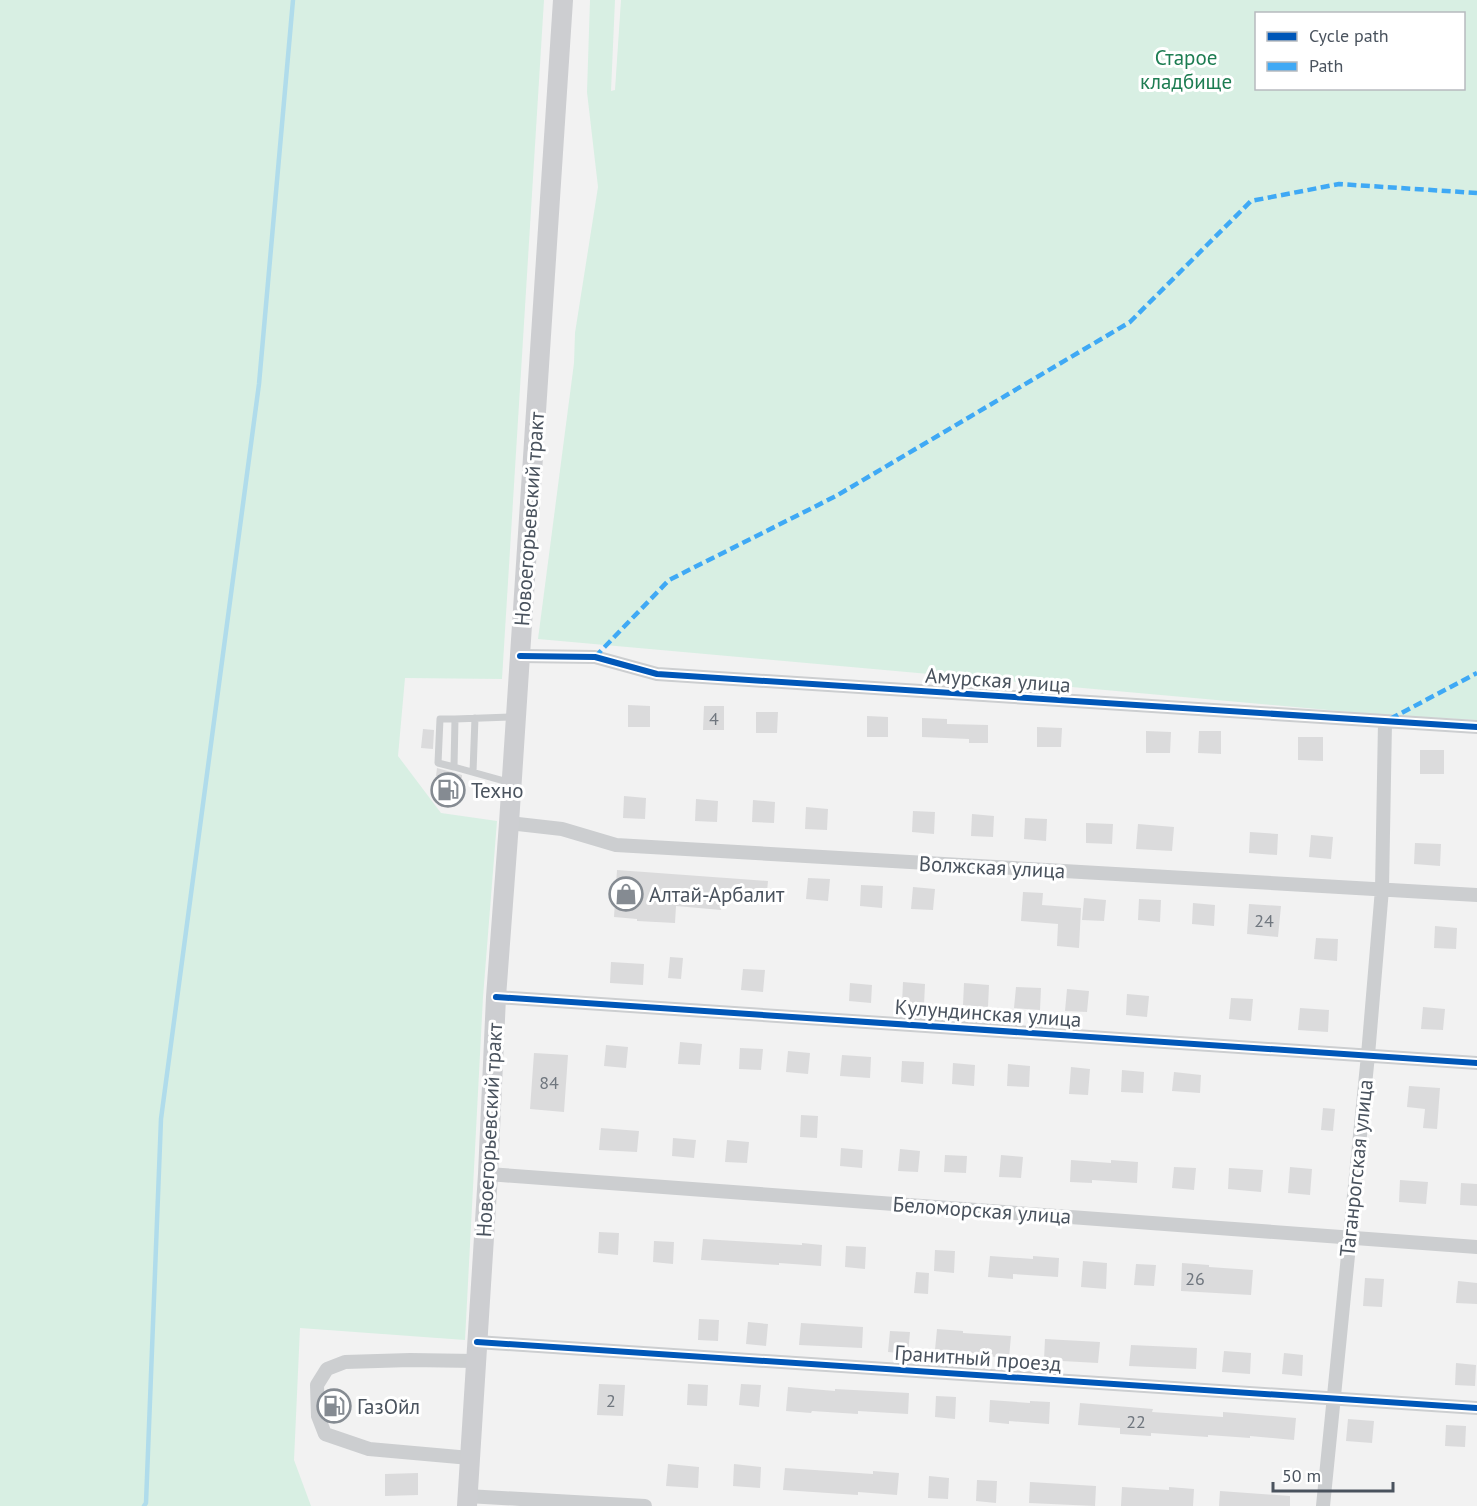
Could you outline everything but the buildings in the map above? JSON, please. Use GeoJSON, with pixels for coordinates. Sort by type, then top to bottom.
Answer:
{"type":"FeatureCollection","features":[{"type":"Feature","properties":{"kind":"main road","name":"Новоегорьевский тракт"},"geometry":{"type":"LineString","coordinates":[[467,1501],[488,1174],[496,997],[563,0]]}},
{"type":"Feature","properties":{"kind":"street","name":"Амурская улица"},"geometry":{"type":"LineString","coordinates":[[520,656],[595,657],[657,674],[1477,727]]}},
{"type":"Feature","properties":{"kind":"street","name":"Таганрогская улица"},"geometry":{"type":"LineString","coordinates":[[1323,1506],[1368,1055],[1382,889],[1385,722]]}},
{"type":"Feature","properties":{"kind":"street","name":"Волжская улица"},"geometry":{"type":"LineString","coordinates":[[509,823],[562,830],[616,845],[1477,895]]}},
{"type":"Feature","properties":{"kind":"street","name":"Кулундинская улица"},"geometry":{"type":"LineString","coordinates":[[496,997],[1477,1063]]}},
{"type":"Feature","properties":{"kind":"street","name":"Беломорская улица"},"geometry":{"type":"LineString","coordinates":[[488,1174],[1477,1247]]}},
{"type":"Feature","properties":{"kind":"street","name":"Гранитный проезд"},"geometry":{"type":"LineString","coordinates":[[470,1458],[369,1449],[325,1434],[318,1416],[317,1385],[327,1368],[345,1362],[410,1360],[476,1352],[1332,1398],[1477,1408]]}},
{"type":"Feature","properties":{"kind":"street"},"geometry":{"type":"LineString","coordinates":[[467,1501],[645,1506]]}},
{"type":"Feature","properties":{"kind":"lane"},"geometry":{"type":"LineString","coordinates":[[511,783],[438,763],[440,719],[516,717]]}},
{"type":"Feature","properties":{"kind":"lane"},"geometry":{"type":"LineString","coordinates":[[473,772],[475,718]]}},
{"type":"Feature","properties":{"kind":"lane"},"geometry":{"type":"LineString","coordinates":[[454,767],[455,719]]}},
{"type":"Feature","properties":{"kind":"green space"},"geometry":{"type":"Polygon","coordinates":[[[0,0],[544,0],[502,679],[405,678],[398,756],[441,813],[497,821],[483,997],[465,1340],[300,1328],[294,1460],[311,1506],[0,1506],[0,0]]]}},
{"type":"Feature","properties":{"kind":"green space","name":"Старое кладбище"},"geometry":{"type":"Polygon","coordinates":[[[590,0],[615,0],[611,91],[615,90],[621,0],[1477,0],[1477,720],[1384,715],[538,639],[574,363],[575,333],[598,187],[587,92],[590,0]]]}},
{"type":"Feature","properties":{"kind":"waterway"},"geometry":{"type":"LineString","coordinates":[[144,1506],[146,1503],[161,1119],[259,384],[293,0]]}},
{"type":"Feature","properties":{"kind":"marked path"},"geometry":{"type":"LineString","coordinates":[[595,657],[669,580],[836,496],[1130,322],[1251,201],[1339,184],[1477,193]]}},
{"type":"Feature","properties":{"kind":"marked path"},"geometry":{"type":"LineString","coordinates":[[1390,719],[1477,673]]}},
{"type":"Feature","properties":{"kind":"cycle path"},"geometry":{"type":"LineString","coordinates":[[520,656],[595,657],[657,674],[1477,727]]}},
{"type":"Feature","properties":{"kind":"cycle path"},"geometry":{"type":"LineString","coordinates":[[496,997],[1477,1063]]}},
{"type":"Feature","properties":{"kind":"cycle path"},"geometry":{"type":"LineString","coordinates":[[477,1342],[1477,1408]]}},
{"type":"Feature","properties":{"kind":"place","name":"Техно"},"geometry":{"type":"Point","coordinates":[448,790]}},
{"type":"Feature","properties":{"kind":"place","name":"Алтай-Арбалит"},"geometry":{"type":"Point","coordinates":[626,894]}},
{"type":"Feature","properties":{"kind":"place","name":"ГазОйл"},"geometry":{"type":"Point","coordinates":[334,1406]}}]}
